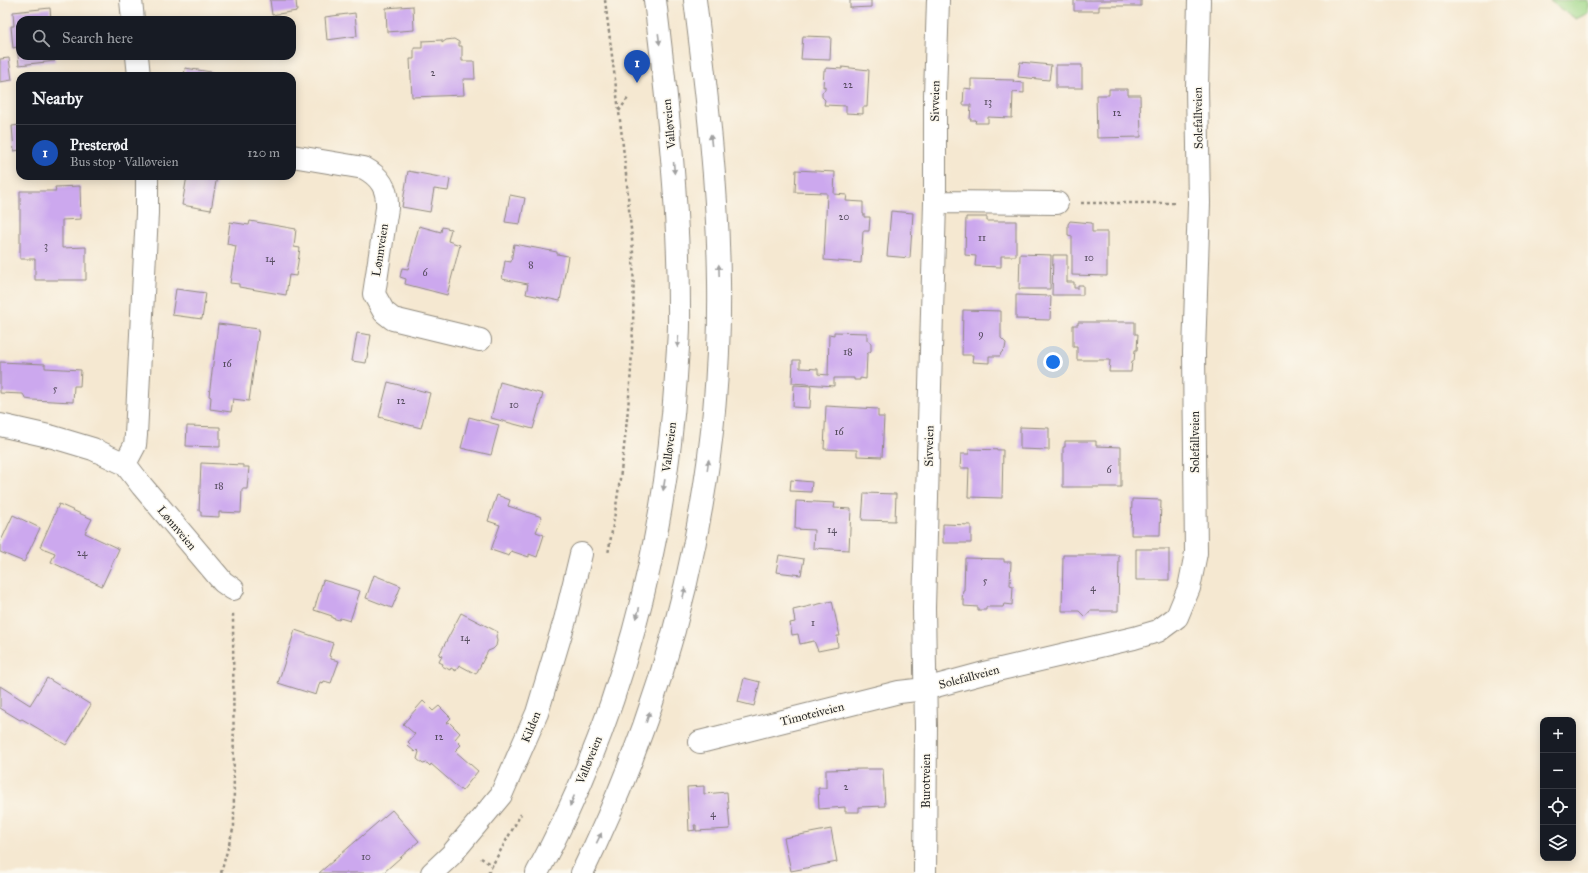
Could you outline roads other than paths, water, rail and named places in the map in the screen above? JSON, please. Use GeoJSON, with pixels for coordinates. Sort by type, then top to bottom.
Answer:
{"type":"FeatureCollection","features":[{"type":"Feature","properties":{"kind":"street"},"geometry":{"type":"LineString","coordinates":[[130,0],[132,16]]}},
{"type":"Feature","properties":{"kind":"street","name":"Valløveien"},"geometry":{"type":"LineString","coordinates":[[537,873],[575,795],[598,739],[623,668],[651,560],[668,462],[674,407],[679,326],[677,226],[672,149],[655,0]]}},
{"type":"Feature","properties":{"kind":"street"},"geometry":{"type":"LineString","coordinates":[[582,873],[606,825],[639,742],[664,668],[678,619],[695,544],[709,455],[717,372],[719,282],[712,153],[695,0]]}},
{"type":"Feature","properties":{"kind":"street","name":"Sivveien"},"geometry":{"type":"LineString","coordinates":[[925,689],[924,608],[935,202],[935,95],[938,0]]}},
{"type":"Feature","properties":{"kind":"street","name":"Solefallveien"},"geometry":{"type":"LineString","coordinates":[[925,689],[984,673],[1158,631],[1177,617],[1189,588],[1196,553],[1194,352],[1199,203],[1197,88],[1199,0]]}},
{"type":"Feature","properties":{"kind":"street"},"geometry":{"type":"LineString","coordinates":[[137,60],[139,72]]}},
{"type":"Feature","properties":{"kind":"street","name":"Lønnveien"},"geometry":{"type":"LineString","coordinates":[[296,157],[364,168],[372,172],[382,181],[388,197],[374,294],[384,312],[393,319],[480,340]]}},
{"type":"Feature","properties":{"kind":"street"},"geometry":{"type":"LineString","coordinates":[[125,464],[135,445],[136,435],[147,213],[147,180]]}},
{"type":"Feature","properties":{"kind":"street"},"geometry":{"type":"LineString","coordinates":[[935,202],[1057,203]]}},
{"type":"Feature","properties":{"kind":"street","name":"Lønnveien"},"geometry":{"type":"LineString","coordinates":[[0,425],[53,437],[93,450],[125,464],[223,582],[233,589]]}},
{"type":"Feature","properties":{"kind":"street","name":"Kilden"},"geometry":{"type":"LineString","coordinates":[[432,873],[452,856],[501,795],[537,713],[565,620],[581,554]]}},
{"type":"Feature","properties":{"kind":"street","name":"Timoteiveien"},"geometry":{"type":"LineString","coordinates":[[700,742],[899,692],[925,689]]}},
{"type":"Feature","properties":{"kind":"street","name":"Burotveien"},"geometry":{"type":"LineString","coordinates":[[925,689],[925,873]]}},
{"type":"Feature","properties":{"kind":"place","name":"Presterød"},"geometry":{"type":"Point","coordinates":[637,83]}}]}
